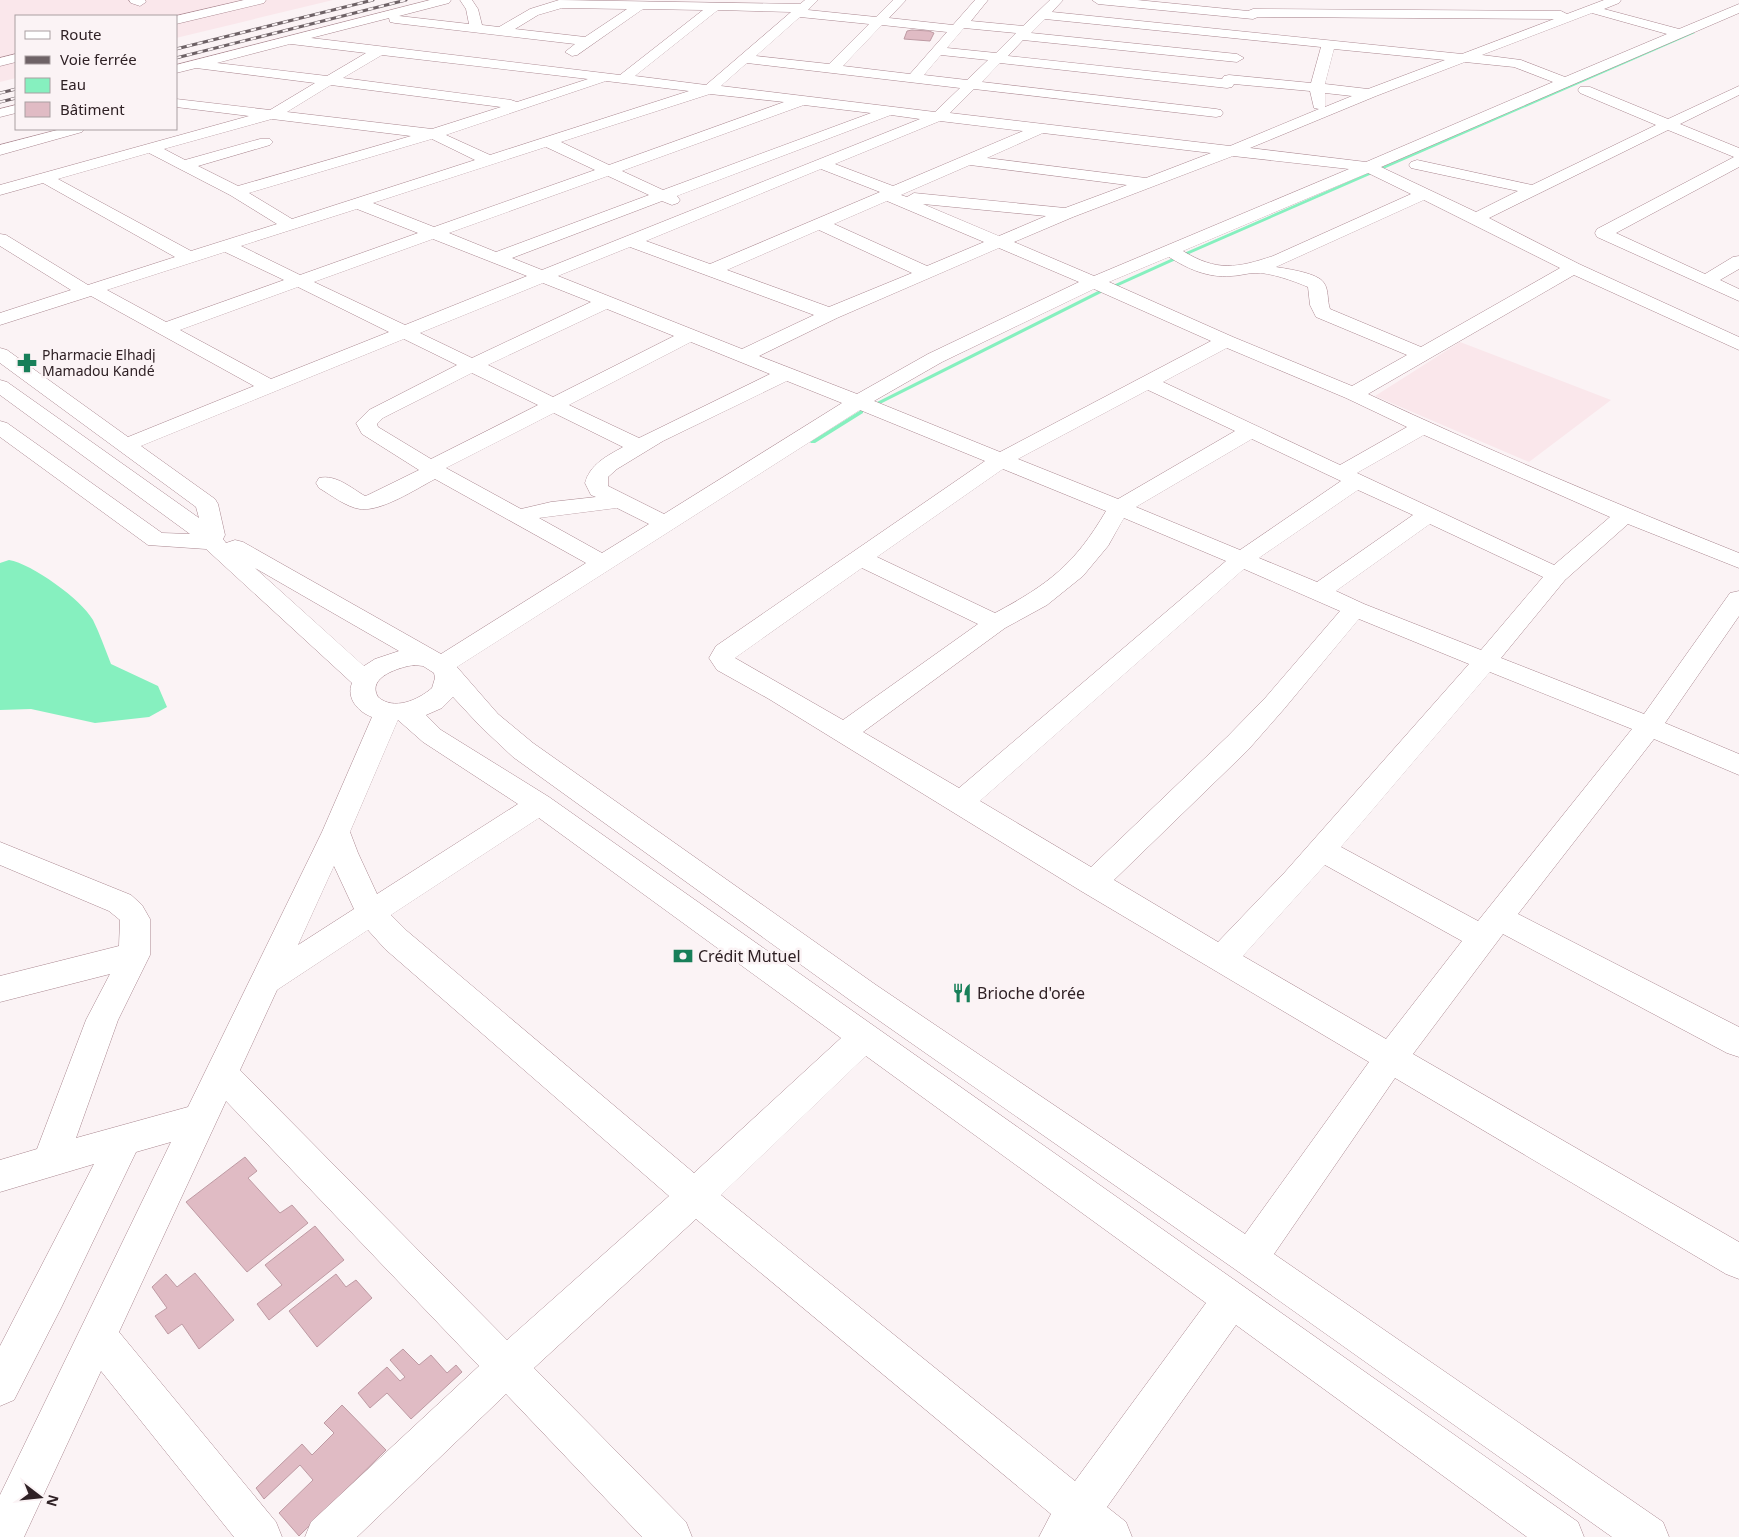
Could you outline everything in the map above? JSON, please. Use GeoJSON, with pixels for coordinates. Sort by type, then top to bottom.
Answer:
{"type":"FeatureCollection","features":[{"type":"Feature","properties":{"kind":"street"},"geometry":{"type":"LineString","coordinates":[[178,20],[260,0]]}},
{"type":"Feature","properties":{"kind":"street"},"geometry":{"type":"LineString","coordinates":[[178,68],[446,0]]}},
{"type":"Feature","properties":{"kind":"street"},"geometry":{"type":"LineString","coordinates":[[466,0],[472,9],[476,28]]}},
{"type":"Feature","properties":{"kind":"street"},"geometry":{"type":"LineString","coordinates":[[832,69],[900,0]]}},
{"type":"Feature","properties":{"kind":"street"},"geometry":{"type":"LineString","coordinates":[[914,78],[982,0]]}},
{"type":"Feature","properties":{"kind":"street"},"geometry":{"type":"LineString","coordinates":[[126,445],[939,116],[1057,0]]}},
{"type":"Feature","properties":{"kind":"street"},"geometry":{"type":"LineString","coordinates":[[1098,0],[1366,14],[1578,15]]}},
{"type":"Feature","properties":{"kind":"street"},"geometry":{"type":"LineString","coordinates":[[1358,0],[1366,14]]}},
{"type":"Feature","properties":{"kind":"street"},"geometry":{"type":"LineString","coordinates":[[1436,0],[1447,14]]}},
{"type":"Feature","properties":{"kind":"street"},"geometry":{"type":"LineString","coordinates":[[743,356],[830,314],[1067,213],[1231,151],[1463,57],[1615,0]]}},
{"type":"Feature","properties":{"kind":"street"},"geometry":{"type":"LineString","coordinates":[[502,31],[534,12],[567,2],[804,7],[879,21],[1023,33],[1237,58]]}},
{"type":"Feature","properties":{"kind":"street"},"geometry":{"type":"LineString","coordinates":[[548,70],[586,41],[641,5]]}},
{"type":"Feature","properties":{"kind":"street"},"geometry":{"type":"LineString","coordinates":[[236,192],[616,78],[716,6]]}},
{"type":"Feature","properties":{"kind":"street"},"geometry":{"type":"LineString","coordinates":[[0,319],[710,89],[804,7]]}},
{"type":"Feature","properties":{"kind":"street"},"geometry":{"type":"LineString","coordinates":[[440,666],[858,402],[935,358],[1094,282],[1170,250],[1376,172],[1575,89],[1679,33],[1739,8]]}},
{"type":"Feature","properties":{"kind":"street"},"geometry":{"type":"LineString","coordinates":[[1203,148],[1255,9]]}},
{"type":"Feature","properties":{"kind":"street"},"geometry":{"type":"LineString","coordinates":[[1591,10],[1679,33]]}},
{"type":"Feature","properties":{"kind":"street"},"geometry":{"type":"LineString","coordinates":[[1413,28],[1447,14]]}},
{"type":"Feature","properties":{"kind":"street"},"geometry":{"type":"LineString","coordinates":[[1041,15],[1516,62],[1575,89],[1739,154]]}},
{"type":"Feature","properties":{"kind":"street"},"geometry":{"type":"LineString","coordinates":[[379,18],[586,41]]}},
{"type":"Feature","properties":{"kind":"street"},"geometry":{"type":"LineString","coordinates":[[1697,41],[1739,24]]}},
{"type":"Feature","properties":{"kind":"street"},"geometry":{"type":"LineString","coordinates":[[1362,47],[1388,37]]}},
{"type":"Feature","properties":{"kind":"street"},"geometry":{"type":"LineString","coordinates":[[290,40],[1231,151],[1376,172],[1476,218],[1573,268],[1737,341]]}},
{"type":"Feature","properties":{"kind":"street"},"geometry":{"type":"LineString","coordinates":[[1320,114],[1317,88],[1328,44]]}},
{"type":"Feature","properties":{"kind":"street"},"geometry":{"type":"LineString","coordinates":[[0,190],[273,114],[381,50]]}},
{"type":"Feature","properties":{"kind":"street"},"geometry":{"type":"LineString","coordinates":[[938,51],[1228,81],[1371,93]]}},
{"type":"Feature","properties":{"kind":"street"},"geometry":{"type":"LineString","coordinates":[[0,62],[15,58]]}},
{"type":"Feature","properties":{"kind":"street"},"geometry":{"type":"LineString","coordinates":[[744,60],[1216,112]]}},
{"type":"Feature","properties":{"kind":"street"},"geometry":{"type":"LineString","coordinates":[[196,64],[520,106]]}},
{"type":"Feature","properties":{"kind":"street"},"geometry":{"type":"LineString","coordinates":[[1575,89],[1602,83]]}},
{"type":"Feature","properties":{"kind":"street"},"geometry":{"type":"LineString","coordinates":[[1476,218],[1739,90]]}},
{"type":"Feature","properties":{"kind":"street"},"geometry":{"type":"LineString","coordinates":[[164,329],[804,100]]}},
{"type":"Feature","properties":{"kind":"street"},"geometry":{"type":"LineString","coordinates":[[178,104],[433,134],[489,161]]}},
{"type":"Feature","properties":{"kind":"street"},"geometry":{"type":"LineString","coordinates":[[0,114],[15,110]]}},
{"type":"Feature","properties":{"kind":"street"},"geometry":{"type":"LineString","coordinates":[[496,258],[889,111]]}},
{"type":"Feature","properties":{"kind":"street"},"geometry":{"type":"LineString","coordinates":[[710,271],[1042,129]]}},
{"type":"Feature","properties":{"kind":"street"},"geometry":{"type":"LineString","coordinates":[[0,150],[73,130]]}},
{"type":"Feature","properties":{"kind":"street"},"geometry":{"type":"LineString","coordinates":[[185,166],[265,142]]}},
{"type":"Feature","properties":{"kind":"street"},"geometry":{"type":"LineString","coordinates":[[548,142],[700,213]]}},
{"type":"Feature","properties":{"kind":"street"},"geometry":{"type":"LineString","coordinates":[[150,148],[236,192],[291,225]]}},
{"type":"Feature","properties":{"kind":"street"},"geometry":{"type":"LineString","coordinates":[[1376,172],[1417,166],[1443,154]]}},
{"type":"Feature","properties":{"kind":"street"},"geometry":{"type":"LineString","coordinates":[[969,160],[1149,182]]}},
{"type":"Feature","properties":{"kind":"street"},"geometry":{"type":"LineString","coordinates":[[1739,161],[1603,233],[1739,296]]}},
{"type":"Feature","properties":{"kind":"street"},"geometry":{"type":"LineString","coordinates":[[822,164],[1226,341],[1353,394],[1625,515],[1739,561]]}},
{"type":"Feature","properties":{"kind":"street"},"geometry":{"type":"LineString","coordinates":[[1417,166],[1534,190]]}},
{"type":"Feature","properties":{"kind":"street"},"geometry":{"type":"LineString","coordinates":[[45,178],[190,258]]}},
{"type":"Feature","properties":{"kind":"street"},"geometry":{"type":"LineString","coordinates":[[891,194],[1067,213]]}},
{"type":"Feature","properties":{"kind":"street"},"geometry":{"type":"LineString","coordinates":[[1170,250],[1197,266],[1222,273],[1258,268],[1424,194]]}},
{"type":"Feature","properties":{"kind":"street"},"geometry":{"type":"LineString","coordinates":[[358,203],[787,373],[1119,508],[1355,609],[1650,726],[1739,765]]}},
{"type":"Feature","properties":{"kind":"street"},"geometry":{"type":"LineString","coordinates":[[820,224],[927,273]]}},
{"type":"Feature","properties":{"kind":"street"},"geometry":{"type":"LineString","coordinates":[[0,239],[89,290],[270,387]]}},
{"type":"Feature","properties":{"kind":"street"},"geometry":{"type":"LineString","coordinates":[[630,241],[830,314]]}},
{"type":"Feature","properties":{"kind":"street"},"geometry":{"type":"LineString","coordinates":[[227,246],[640,446]]}},
{"type":"Feature","properties":{"kind":"street"},"geometry":{"type":"LineString","coordinates":[[1706,281],[1739,261]]}},
{"type":"Feature","properties":{"kind":"street"},"geometry":{"type":"LineString","coordinates":[[1258,268],[1301,278],[1316,284],[1318,292],[1317,302],[1323,313],[1422,354]]}},
{"type":"Feature","properties":{"kind":"street"},"geometry":{"type":"LineString","coordinates":[[1353,394],[1573,268]]}},
{"type":"Feature","properties":{"kind":"street"},"geometry":{"type":"LineString","coordinates":[[603,563],[433,469],[369,430],[366,423],[376,414],[473,365],[607,302]]}},
{"type":"Feature","properties":{"kind":"street"},"geometry":{"type":"LineString","coordinates":[[327,482],[362,503],[374,501],[555,404],[690,335]]}},
{"type":"Feature","properties":{"kind":"street"},"geometry":{"type":"LineString","coordinates":[[1226,341],[1001,460],[725,652],[722,658],[726,664],[1092,883],[1739,1262]]}},
{"type":"Feature","properties":{"kind":"street"},"geometry":{"type":"LineString","coordinates":[[0,354],[207,504],[213,539]]}},
{"type":"Feature","properties":{"kind":"street"},"geometry":{"type":"LineString","coordinates":[[664,523],[599,490],[596,484],[598,475],[609,464],[682,423],[787,373]]}},
{"type":"Feature","properties":{"kind":"street"},"geometry":{"type":"LineString","coordinates":[[1147,382],[1249,432],[1557,574]]}},
{"type":"Feature","properties":{"kind":"street"},"geometry":{"type":"LineString","coordinates":[[0,386],[213,539],[365,681]]}},
{"type":"Feature","properties":{"kind":"street"},"geometry":{"type":"LineString","coordinates":[[0,427],[156,540],[213,539],[440,666],[490,720],[523,750],[873,1000],[1249,1258],[1648,1537]]}},
{"type":"Feature","properties":{"kind":"street"},"geometry":{"type":"LineString","coordinates":[[960,803],[1241,560],[1348,477],[1424,427]]}},
{"type":"Feature","properties":{"kind":"street"},"geometry":{"type":"LineString","coordinates":[[843,733],[996,623],[1038,600],[1075,571],[1100,541],[1119,508],[1249,432]]}},
{"type":"Feature","properties":{"kind":"street"},"geometry":{"type":"LineString","coordinates":[[518,516],[551,509],[620,501]]}},
{"type":"Feature","properties":{"kind":"street"},"geometry":{"type":"LineString","coordinates":[[1319,592],[1428,515]]}},
{"type":"Feature","properties":{"kind":"street"},"geometry":{"type":"LineString","coordinates":[[1220,959],[1321,849],[1485,661],[1557,574],[1625,515]]}},
{"type":"Feature","properties":{"kind":"street"},"geometry":{"type":"LineString","coordinates":[[860,558],[996,623]]}},
{"type":"Feature","properties":{"kind":"street"},"geometry":{"type":"LineString","coordinates":[[1249,1258],[1390,1059],[1490,927],[1650,726],[1739,598]]}},
{"type":"Feature","properties":{"kind":"street"},"geometry":{"type":"LineString","coordinates":[[1092,883],[1238,743],[1275,703],[1355,609]]}},
{"type":"Feature","properties":{"kind":"street"},"geometry":{"type":"LineString","coordinates":[[414,657],[440,666],[447,684],[442,693],[432,702],[420,708],[397,711],[372,706],[367,702],[363,690],[365,681],[373,671],[399,659],[414,657]]}},
{"type":"Feature","properties":{"kind":"street"},"geometry":{"type":"LineString","coordinates":[[397,711],[432,736],[539,804],[1563,1537]]}},
{"type":"Feature","properties":{"kind":"street"},"geometry":{"type":"LineString","coordinates":[[2,1537],[336,832],[397,711]]}},
{"type":"Feature","properties":{"kind":"street"},"geometry":{"type":"LineString","coordinates":[[265,982],[539,804]]}},
{"type":"Feature","properties":{"kind":"street"},"geometry":{"type":"LineString","coordinates":[[336,832],[370,913],[396,940],[695,1196],[1070,1524],[1111,1537]]}},
{"type":"Feature","properties":{"kind":"street"},"geometry":{"type":"LineString","coordinates":[[1321,849],[1739,1043]]}},
{"type":"Feature","properties":{"kind":"street"},"geometry":{"type":"LineString","coordinates":[[0,853],[120,903],[132,912],[136,926],[134,956],[103,1017],[50,1160]]}},
{"type":"Feature","properties":{"kind":"street"},"geometry":{"type":"LineString","coordinates":[[0,990],[134,956]]}},
{"type":"Feature","properties":{"kind":"street"},"geometry":{"type":"LineString","coordinates":[[326,1537],[506,1367],[695,1196],[865,1036]]}},
{"type":"Feature","properties":{"kind":"street"},"geometry":{"type":"LineString","coordinates":[[221,1073],[670,1537]]}},
{"type":"Feature","properties":{"kind":"street"},"geometry":{"type":"LineString","coordinates":[[0,1176],[50,1160],[123,1142],[200,1119]]}},
{"type":"Feature","properties":{"kind":"street"},"geometry":{"type":"LineString","coordinates":[[0,1386],[48,1295],[123,1142]]}},
{"type":"Feature","properties":{"kind":"street"},"geometry":{"type":"LineString","coordinates":[[1070,1524],[1230,1300]]}},
{"type":"Feature","properties":{"kind":"street"},"geometry":{"type":"LineString","coordinates":[[97,1335],[261,1537]]}},
{"type":"Feature","properties":{"kind":"shaded area"},"geometry":{"type":"Polygon","coordinates":[[[0,0],[333,0],[178,38],[178,15],[15,15],[15,78],[0,82],[0,0]]]}},
{"type":"Feature","properties":{"kind":"shaded area"},"geometry":{"type":"Polygon","coordinates":[[[1460,342],[1611,400],[1529,462],[1375,396],[1460,342]]]}},
{"type":"Feature","properties":{"kind":"water"},"geometry":{"type":"Polygon","coordinates":[[[9,560],[43,575],[78,602],[93,620],[111,664],[158,686],[167,707],[149,717],[95,723],[31,709],[0,710],[0,563],[9,560]]]}},
{"type":"Feature","properties":{"kind":"building"},"geometry":{"type":"Polygon","coordinates":[[[907,31],[934,33],[930,41],[904,39],[907,31]]]}},
{"type":"Feature","properties":{"kind":"building"},"geometry":{"type":"Polygon","coordinates":[[[245,1157],[257,1171],[248,1178],[280,1213],[292,1205],[308,1223],[247,1272],[186,1202],[245,1157]]]}},
{"type":"Feature","properties":{"kind":"building"},"geometry":{"type":"Polygon","coordinates":[[[315,1226],[344,1260],[269,1320],[257,1304],[282,1285],[265,1265],[315,1226]]]}},
{"type":"Feature","properties":{"kind":"building"},"geometry":{"type":"Polygon","coordinates":[[[195,1273],[234,1320],[199,1349],[182,1324],[168,1334],[155,1316],[167,1308],[152,1287],[166,1274],[177,1287],[195,1273]]]}},
{"type":"Feature","properties":{"kind":"building"},"geometry":{"type":"Polygon","coordinates":[[[336,1274],[346,1287],[356,1280],[372,1298],[317,1347],[289,1311],[336,1274]]]}},
{"type":"Feature","properties":{"kind":"building"},"geometry":{"type":"Polygon","coordinates":[[[403,1349],[419,1365],[431,1355],[447,1373],[456,1365],[462,1372],[411,1419],[387,1393],[370,1408],[358,1393],[387,1367],[400,1381],[405,1377],[390,1360],[403,1349]]]}},
{"type":"Feature","properties":{"kind":"building"},"geometry":{"type":"Polygon","coordinates":[[[342,1405],[386,1450],[299,1536],[279,1513],[313,1480],[300,1465],[264,1499],[256,1488],[302,1444],[312,1455],[334,1433],[324,1423],[342,1405]]]}},
{"type":"Feature","properties":{"kind":"waterway"},"geometry":{"type":"LineString","coordinates":[[1187,253],[1693,33]]}},
{"type":"Feature","properties":{"kind":"waterway"},"geometry":{"type":"LineString","coordinates":[[1114,286],[1175,259]]}},
{"type":"Feature","properties":{"kind":"waterway"},"geometry":{"type":"LineString","coordinates":[[880,402],[1102,291]]}},
{"type":"Feature","properties":{"kind":"waterway"},"geometry":{"type":"LineString","coordinates":[[813,442],[861,412]]}},
{"type":"Feature","properties":{"kind":"railway"},"geometry":{"type":"LineString","coordinates":[[178,49],[373,0]]}},
{"type":"Feature","properties":{"kind":"railway"},"geometry":{"type":"LineString","coordinates":[[178,57],[406,0]]}},
{"type":"Feature","properties":{"kind":"railway"},"geometry":{"type":"LineString","coordinates":[[0,93],[15,89]]}},
{"type":"Feature","properties":{"kind":"railway"},"geometry":{"type":"LineString","coordinates":[[0,102],[15,98]]}},
{"type":"Feature","properties":{"kind":"place","name":"Pharmacie Elhadj Mamadou Kandé"},"geometry":{"type":"Point","coordinates":[27,363]}},
{"type":"Feature","properties":{"kind":"place","name":"Crédit Mutuel"},"geometry":{"type":"Point","coordinates":[683,956]}},
{"type":"Feature","properties":{"kind":"place","name":"Brioche d'orée"},"geometry":{"type":"Point","coordinates":[962,993]}}]}
